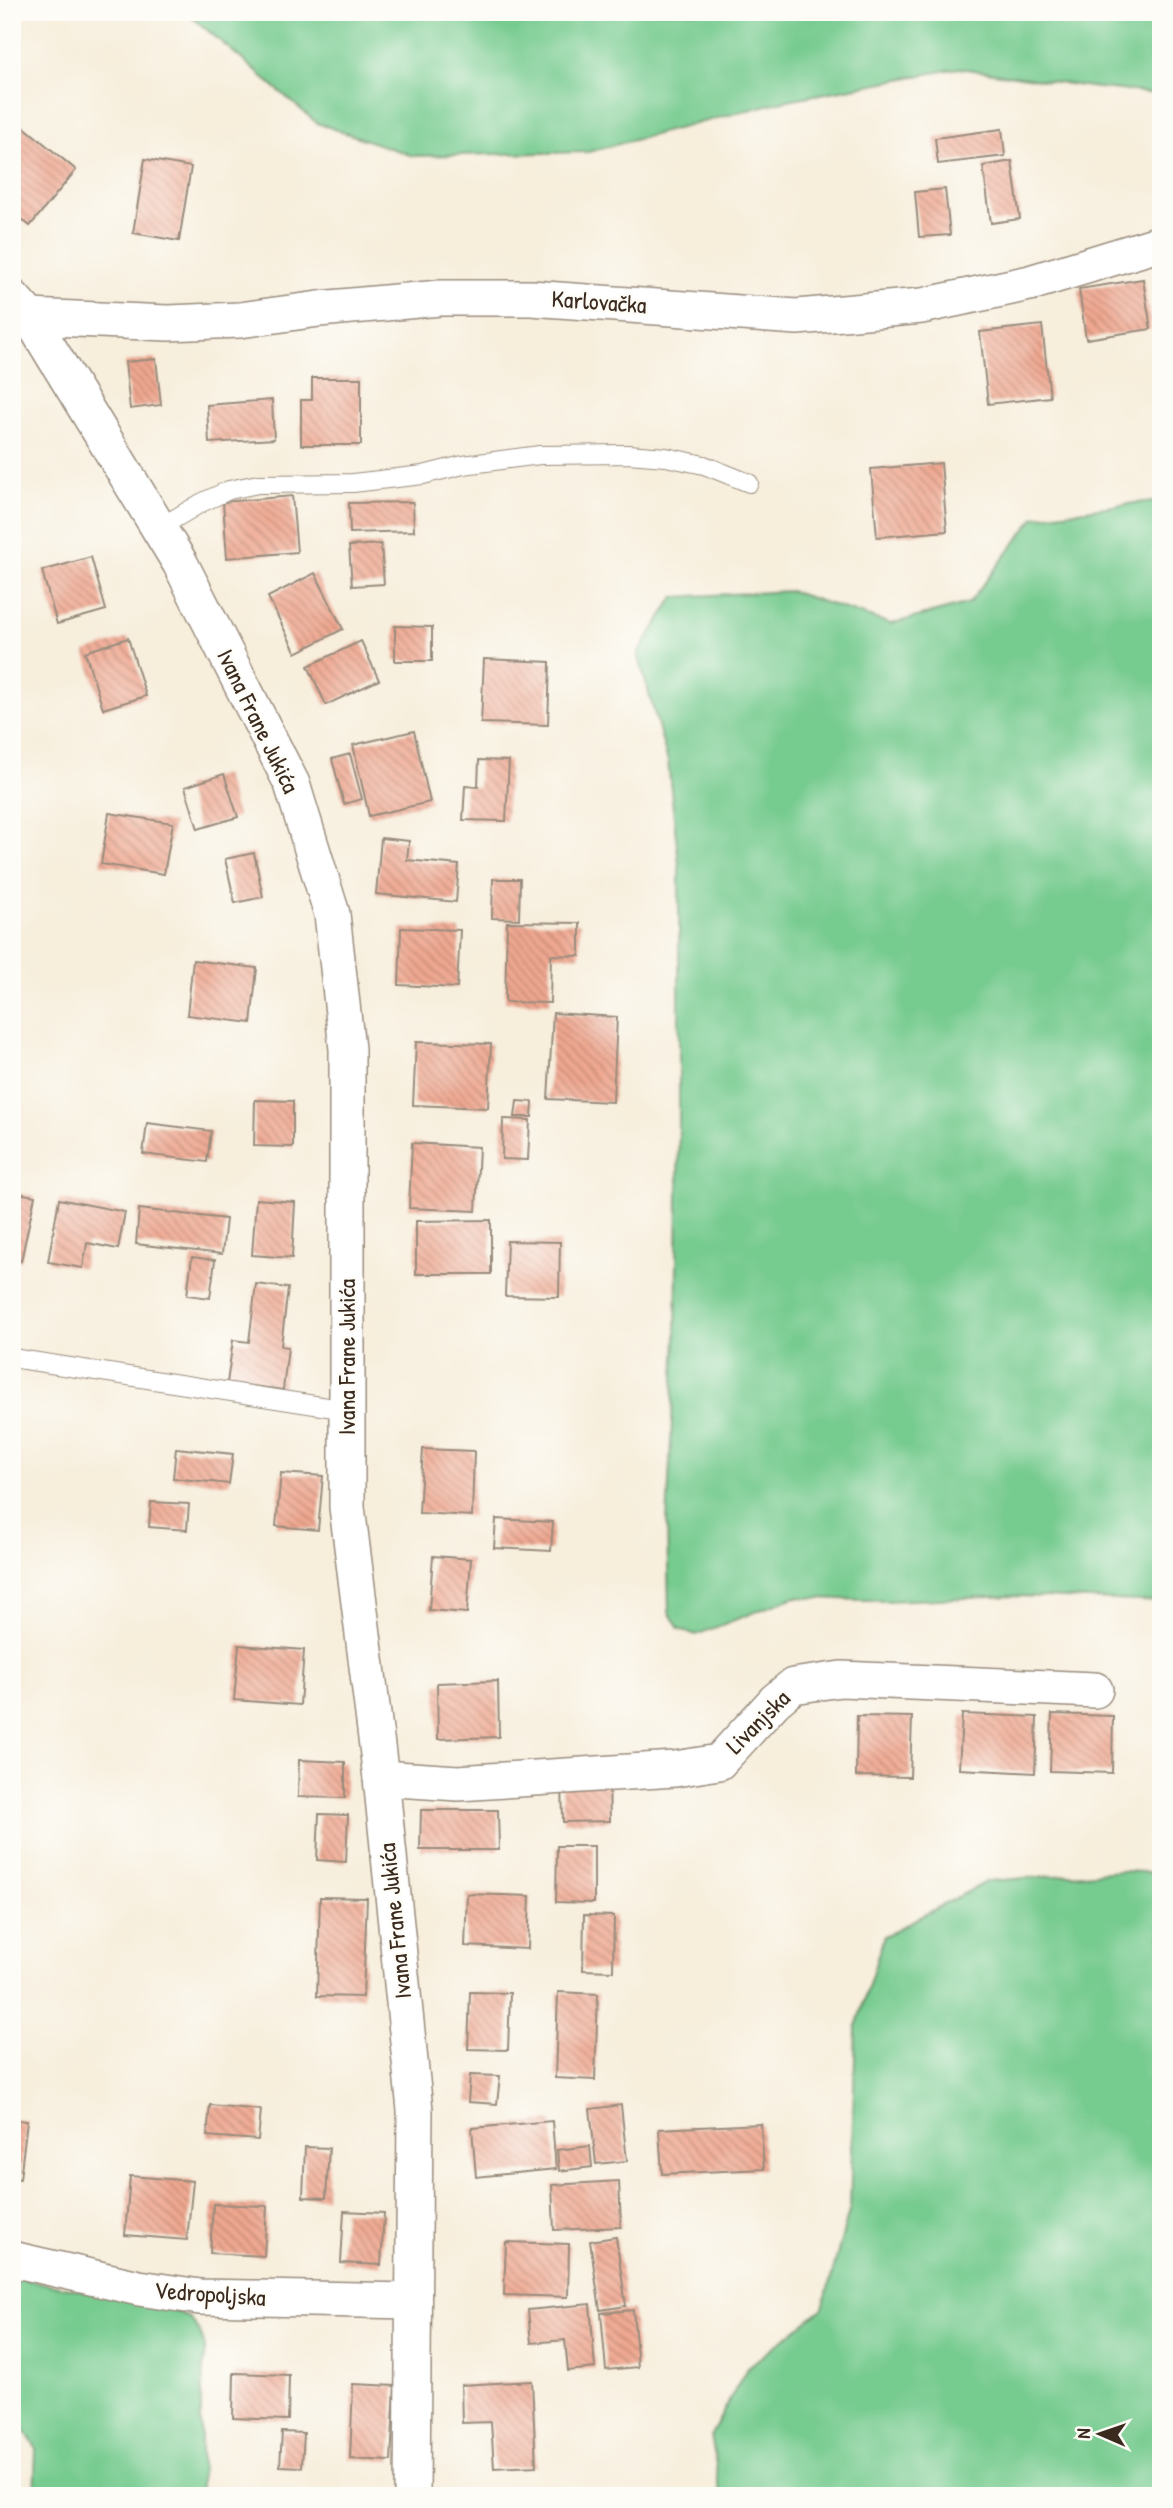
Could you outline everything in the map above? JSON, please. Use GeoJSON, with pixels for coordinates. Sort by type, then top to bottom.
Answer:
{"type":"FeatureCollection","features":[{"type":"Feature","properties":{"kind":"street","name":"Karlovačka"},"geometry":{"type":"LineString","coordinates":[[21,307],[168,323],[228,320],[440,298],[531,298],[797,317],[922,306],[1030,283],[1161,243]]}},
{"type":"Feature","properties":{"kind":"street","name":"Ivana Frane Jukića"},"geometry":{"type":"LineString","coordinates":[[21,307],[180,563],[292,784],[332,914],[347,1049],[347,1507],[381,1778],[415,2110],[412,2496]]}},
{"type":"Feature","properties":{"kind":"street","name":"Livanjska"},"geometry":{"type":"LineString","coordinates":[[381,1778],[458,1783],[675,1769],[719,1762],[775,1701],[793,1686],[841,1679],[1095,1690]]}},
{"type":"Feature","properties":{"kind":"street","name":"Vedropoljska"},"geometry":{"type":"LineString","coordinates":[[12,2259],[139,2288],[200,2297],[412,2301]]}},
{"type":"Feature","properties":{"kind":"lane"},"geometry":{"type":"LineString","coordinates":[[159,528],[229,490],[258,484],[365,481],[423,475],[463,465],[540,455],[628,454],[666,457],[704,465],[749,482]]}},
{"type":"Feature","properties":{"kind":"lane"},"geometry":{"type":"LineString","coordinates":[[12,1358],[347,1410]]}},
{"type":"Feature","properties":{"kind":"green space"},"geometry":{"type":"Polygon","coordinates":[[[186,12],[1161,12],[1161,94],[1089,87],[959,68],[783,101],[588,152],[413,156],[317,123],[186,12]]]}},
{"type":"Feature","properties":{"kind":"green space"},"geometry":{"type":"Polygon","coordinates":[[[1142,502],[1161,502],[1161,1602],[1017,1596],[886,1601],[794,1597],[696,1635],[679,1629],[669,1612],[667,1524],[676,1337],[679,865],[668,762],[638,654],[674,597],[790,591],[891,624],[969,603],[1035,517],[1142,502]]]}},
{"type":"Feature","properties":{"kind":"green space"},"geometry":{"type":"Polygon","coordinates":[[[1123,1871],[1161,1873],[1161,2496],[721,2496],[711,2435],[747,2368],[823,2308],[850,2207],[856,2027],[884,1936],[988,1881],[1123,1871]]]}},
{"type":"Feature","properties":{"kind":"green space"},"geometry":{"type":"Polygon","coordinates":[[[12,2277],[168,2307],[190,2318],[200,2332],[205,2347],[201,2403],[201,2496],[34,2496],[36,2448],[20,2423],[12,2423],[12,2277]]]}},
{"type":"Feature","properties":{"kind":"building"},"geometry":{"type":"Polygon","coordinates":[[[12,117],[76,170],[30,226],[12,211],[12,117]]]}},
{"type":"Feature","properties":{"kind":"building"},"geometry":{"type":"Polygon","coordinates":[[[1002,129],[1005,156],[938,164],[935,138],[1002,129]]]}},
{"type":"Feature","properties":{"kind":"building"},"geometry":{"type":"Polygon","coordinates":[[[145,159],[191,167],[179,241],[133,233],[145,159]]]}},
{"type":"Feature","properties":{"kind":"building"},"geometry":{"type":"Polygon","coordinates":[[[1012,161],[1020,219],[991,223],[983,166],[1012,161]]]}},
{"type":"Feature","properties":{"kind":"building"},"geometry":{"type":"Polygon","coordinates":[[[945,189],[950,235],[919,237],[915,192],[945,189]]]}},
{"type":"Feature","properties":{"kind":"building"},"geometry":{"type":"Polygon","coordinates":[[[1143,279],[1151,329],[1086,339],[1079,289],[1143,279]]]}},
{"type":"Feature","properties":{"kind":"building"},"geometry":{"type":"Polygon","coordinates":[[[1042,325],[1050,397],[988,404],[980,332],[1042,325]]]}},
{"type":"Feature","properties":{"kind":"building"},"geometry":{"type":"Polygon","coordinates":[[[156,359],[161,405],[130,409],[125,362],[156,359]]]}},
{"type":"Feature","properties":{"kind":"building"},"geometry":{"type":"Polygon","coordinates":[[[312,378],[361,378],[361,445],[301,445],[301,400],[312,400],[312,378]]]}},
{"type":"Feature","properties":{"kind":"building"},"geometry":{"type":"Polygon","coordinates":[[[272,400],[274,439],[209,443],[207,405],[272,400]]]}},
{"type":"Feature","properties":{"kind":"building"},"geometry":{"type":"Polygon","coordinates":[[[941,463],[947,531],[877,537],[871,469],[941,463]]]}},
{"type":"Feature","properties":{"kind":"building"},"geometry":{"type":"Polygon","coordinates":[[[292,496],[297,552],[227,558],[223,502],[292,496]]]}},
{"type":"Feature","properties":{"kind":"building"},"geometry":{"type":"Polygon","coordinates":[[[413,502],[414,531],[350,533],[349,503],[413,502]]]}},
{"type":"Feature","properties":{"kind":"building"},"geometry":{"type":"Polygon","coordinates":[[[381,544],[384,584],[352,586],[349,546],[381,544]]]}},
{"type":"Feature","properties":{"kind":"building"},"geometry":{"type":"Polygon","coordinates":[[[91,557],[106,610],[57,624],[42,571],[91,557]]]}},
{"type":"Feature","properties":{"kind":"building"},"geometry":{"type":"Polygon","coordinates":[[[315,573],[343,629],[296,653],[268,597],[315,573]]]}},
{"type":"Feature","properties":{"kind":"building"},"geometry":{"type":"Polygon","coordinates":[[[395,626],[432,627],[432,661],[395,661],[395,626]]]}},
{"type":"Feature","properties":{"kind":"building"},"geometry":{"type":"Polygon","coordinates":[[[128,638],[146,696],[103,709],[85,652],[128,638]]]}},
{"type":"Feature","properties":{"kind":"building"},"geometry":{"type":"Polygon","coordinates":[[[361,641],[379,680],[326,705],[308,666],[361,641]]]}},
{"type":"Feature","properties":{"kind":"building"},"geometry":{"type":"Polygon","coordinates":[[[484,659],[550,662],[548,725],[481,723],[484,659]]]}},
{"type":"Feature","properties":{"kind":"building"},"geometry":{"type":"Polygon","coordinates":[[[414,731],[430,802],[369,816],[353,745],[414,731]]]}},
{"type":"Feature","properties":{"kind":"building"},"geometry":{"type":"Polygon","coordinates":[[[350,754],[362,799],[344,804],[332,759],[350,754]]]}},
{"type":"Feature","properties":{"kind":"building"},"geometry":{"type":"Polygon","coordinates":[[[479,760],[509,761],[506,821],[463,820],[465,786],[478,787],[479,760]]]}},
{"type":"Feature","properties":{"kind":"building"},"geometry":{"type":"Polygon","coordinates":[[[224,774],[238,817],[198,829],[185,787],[224,774]]]}},
{"type":"Feature","properties":{"kind":"building"},"geometry":{"type":"Polygon","coordinates":[[[109,813],[173,823],[164,874],[101,864],[109,813]]]}},
{"type":"Feature","properties":{"kind":"building"},"geometry":{"type":"Polygon","coordinates":[[[381,838],[409,841],[407,860],[459,865],[456,902],[376,894],[381,838]]]}},
{"type":"Feature","properties":{"kind":"building"},"geometry":{"type":"Polygon","coordinates":[[[254,853],[263,897],[235,903],[225,859],[254,853]]]}},
{"type":"Feature","properties":{"kind":"building"},"geometry":{"type":"Polygon","coordinates":[[[493,879],[520,879],[519,919],[492,918],[493,879]]]}},
{"type":"Feature","properties":{"kind":"building"},"geometry":{"type":"Polygon","coordinates":[[[507,922],[580,923],[580,956],[551,955],[550,1003],[505,1002],[507,922]]]}},
{"type":"Feature","properties":{"kind":"building"},"geometry":{"type":"Polygon","coordinates":[[[401,928],[460,930],[457,988],[399,985],[401,928]]]}},
{"type":"Feature","properties":{"kind":"building"},"geometry":{"type":"Polygon","coordinates":[[[193,960],[257,968],[251,1023],[187,1015],[193,960]]]}},
{"type":"Feature","properties":{"kind":"building"},"geometry":{"type":"Polygon","coordinates":[[[553,1013],[617,1017],[613,1102],[548,1099],[553,1013]]]}},
{"type":"Feature","properties":{"kind":"building"},"geometry":{"type":"Polygon","coordinates":[[[416,1042],[491,1044],[488,1108],[413,1105],[416,1042]]]}},
{"type":"Feature","properties":{"kind":"building"},"geometry":{"type":"Polygon","coordinates":[[[255,1100],[293,1101],[293,1147],[254,1146],[255,1100]]]}},
{"type":"Feature","properties":{"kind":"building"},"geometry":{"type":"Polygon","coordinates":[[[517,1101],[533,1102],[532,1117],[515,1117],[517,1101]]]}},
{"type":"Feature","properties":{"kind":"building"},"geometry":{"type":"Polygon","coordinates":[[[503,1119],[530,1120],[528,1160],[502,1159],[503,1119]]]}},
{"type":"Feature","properties":{"kind":"building"},"geometry":{"type":"Polygon","coordinates":[[[147,1123],[211,1131],[207,1162],[143,1154],[147,1123]]]}},
{"type":"Feature","properties":{"kind":"building"},"geometry":{"type":"Polygon","coordinates":[[[412,1143],[479,1147],[476,1211],[409,1208],[412,1143]]]}},
{"type":"Feature","properties":{"kind":"building"},"geometry":{"type":"Polygon","coordinates":[[[12,1192],[35,1196],[21,1261],[12,1259],[12,1192]]]}},
{"type":"Feature","properties":{"kind":"building"},"geometry":{"type":"Polygon","coordinates":[[[59,1199],[125,1212],[118,1249],[87,1243],[83,1268],[48,1262],[59,1199]]]}},
{"type":"Feature","properties":{"kind":"building"},"geometry":{"type":"Polygon","coordinates":[[[256,1199],[295,1202],[292,1258],[252,1255],[256,1199]]]}},
{"type":"Feature","properties":{"kind":"building"},"geometry":{"type":"Polygon","coordinates":[[[139,1209],[226,1219],[222,1254],[136,1244],[139,1209]]]}},
{"type":"Feature","properties":{"kind":"building"},"geometry":{"type":"Polygon","coordinates":[[[491,1220],[491,1274],[416,1274],[416,1221],[491,1220]]]}},
{"type":"Feature","properties":{"kind":"building"},"geometry":{"type":"Polygon","coordinates":[[[507,1241],[560,1242],[559,1297],[505,1296],[507,1241]]]}},
{"type":"Feature","properties":{"kind":"building"},"geometry":{"type":"Polygon","coordinates":[[[192,1257],[215,1260],[210,1298],[187,1295],[192,1257]]]}},
{"type":"Feature","properties":{"kind":"building"},"geometry":{"type":"Polygon","coordinates":[[[256,1284],[288,1288],[281,1346],[288,1347],[283,1390],[227,1383],[233,1340],[249,1342],[256,1284]]]}},
{"type":"Feature","properties":{"kind":"building"},"geometry":{"type":"Polygon","coordinates":[[[176,1448],[233,1454],[229,1484],[173,1478],[176,1448]]]}},
{"type":"Feature","properties":{"kind":"building"},"geometry":{"type":"Polygon","coordinates":[[[423,1449],[474,1451],[472,1516],[419,1513],[423,1449]]]}},
{"type":"Feature","properties":{"kind":"building"},"geometry":{"type":"Polygon","coordinates":[[[281,1473],[323,1476],[318,1530],[276,1526],[281,1473]]]}},
{"type":"Feature","properties":{"kind":"building"},"geometry":{"type":"Polygon","coordinates":[[[151,1502],[189,1504],[187,1530],[149,1527],[151,1502]]]}},
{"type":"Feature","properties":{"kind":"building"},"geometry":{"type":"Polygon","coordinates":[[[496,1519],[553,1522],[551,1551],[494,1548],[496,1519]]]}},
{"type":"Feature","properties":{"kind":"building"},"geometry":{"type":"Polygon","coordinates":[[[433,1556],[471,1559],[467,1613],[429,1610],[433,1556]]]}},
{"type":"Feature","properties":{"kind":"building"},"geometry":{"type":"Polygon","coordinates":[[[239,1645],[304,1650],[300,1705],[234,1700],[239,1645]]]}},
{"type":"Feature","properties":{"kind":"building"},"geometry":{"type":"Polygon","coordinates":[[[498,1681],[499,1737],[438,1739],[437,1683],[498,1681]]]}},
{"type":"Feature","properties":{"kind":"building"},"geometry":{"type":"Polygon","coordinates":[[[962,1714],[1037,1717],[1035,1773],[959,1769],[962,1714]]]}},
{"type":"Feature","properties":{"kind":"building"},"geometry":{"type":"Polygon","coordinates":[[[1052,1714],[1113,1716],[1112,1773],[1050,1771],[1052,1714]]]}},
{"type":"Feature","properties":{"kind":"building"},"geometry":{"type":"Polygon","coordinates":[[[857,1716],[912,1717],[910,1777],[856,1776],[857,1716]]]}},
{"type":"Feature","properties":{"kind":"building"},"geometry":{"type":"Polygon","coordinates":[[[299,1760],[345,1762],[345,1798],[298,1797],[299,1760]]]}},
{"type":"Feature","properties":{"kind":"building"},"geometry":{"type":"Polygon","coordinates":[[[609,1780],[610,1821],[563,1822],[562,1782],[609,1780]]]}},
{"type":"Feature","properties":{"kind":"building"},"geometry":{"type":"Polygon","coordinates":[[[421,1810],[498,1810],[499,1850],[420,1850],[421,1810]]]}},
{"type":"Feature","properties":{"kind":"building"},"geometry":{"type":"Polygon","coordinates":[[[319,1814],[348,1815],[346,1862],[317,1860],[319,1814]]]}},
{"type":"Feature","properties":{"kind":"building"},"geometry":{"type":"Polygon","coordinates":[[[557,1846],[594,1846],[594,1903],[556,1902],[557,1846]]]}},
{"type":"Feature","properties":{"kind":"building"},"geometry":{"type":"Polygon","coordinates":[[[467,1894],[530,1896],[528,1949],[465,1946],[467,1894]]]}},
{"type":"Feature","properties":{"kind":"building"},"geometry":{"type":"Polygon","coordinates":[[[320,1897],[367,1898],[363,1997],[317,1996],[320,1897]]]}},
{"type":"Feature","properties":{"kind":"building"},"geometry":{"type":"Polygon","coordinates":[[[584,1915],[614,1916],[613,1971],[583,1970],[584,1915]]]}},
{"type":"Feature","properties":{"kind":"building"},"geometry":{"type":"Polygon","coordinates":[[[470,1992],[510,1993],[508,2050],[468,2049],[470,1992]]]}},
{"type":"Feature","properties":{"kind":"building"},"geometry":{"type":"Polygon","coordinates":[[[558,1992],[598,1994],[595,2080],[555,2078],[558,1992]]]}},
{"type":"Feature","properties":{"kind":"building"},"geometry":{"type":"Polygon","coordinates":[[[470,2075],[500,2076],[497,2104],[468,2102],[470,2075]]]}},
{"type":"Feature","properties":{"kind":"building"},"geometry":{"type":"Polygon","coordinates":[[[210,2105],[261,2110],[258,2140],[207,2136],[210,2105]]]}},
{"type":"Feature","properties":{"kind":"building"},"geometry":{"type":"Polygon","coordinates":[[[621,2105],[627,2161],[596,2164],[590,2109],[621,2105]]]}},
{"type":"Feature","properties":{"kind":"building"},"geometry":{"type":"Polygon","coordinates":[[[12,2119],[27,2121],[20,2179],[12,2178],[12,2119]]]}},
{"type":"Feature","properties":{"kind":"building"},"geometry":{"type":"Polygon","coordinates":[[[552,2121],[556,2169],[476,2177],[472,2128],[552,2121]]]}},
{"type":"Feature","properties":{"kind":"building"},"geometry":{"type":"Polygon","coordinates":[[[761,2124],[764,2169],[662,2174],[659,2129],[761,2124]]]}},
{"type":"Feature","properties":{"kind":"building"},"geometry":{"type":"Polygon","coordinates":[[[590,2146],[592,2167],[559,2171],[557,2150],[590,2146]]]}},
{"type":"Feature","properties":{"kind":"building"},"geometry":{"type":"Polygon","coordinates":[[[305,2147],[329,2148],[326,2198],[303,2197],[305,2147]]]}},
{"type":"Feature","properties":{"kind":"building"},"geometry":{"type":"Polygon","coordinates":[[[130,2176],[193,2181],[187,2240],[125,2235],[130,2176]]]}},
{"type":"Feature","properties":{"kind":"building"},"geometry":{"type":"Polygon","coordinates":[[[619,2181],[621,2227],[554,2230],[552,2185],[619,2181]]]}},
{"type":"Feature","properties":{"kind":"building"},"geometry":{"type":"Polygon","coordinates":[[[213,2204],[267,2206],[264,2256],[210,2253],[213,2204]]]}},
{"type":"Feature","properties":{"kind":"building"},"geometry":{"type":"Polygon","coordinates":[[[344,2211],[384,2213],[381,2265],[341,2263],[344,2211]]]}},
{"type":"Feature","properties":{"kind":"building"},"geometry":{"type":"Polygon","coordinates":[[[616,2237],[626,2306],[600,2310],[590,2241],[616,2237]]]}},
{"type":"Feature","properties":{"kind":"building"},"geometry":{"type":"Polygon","coordinates":[[[506,2242],[569,2244],[568,2297],[504,2295],[506,2242]]]}},
{"type":"Feature","properties":{"kind":"building"},"geometry":{"type":"Polygon","coordinates":[[[590,2304],[595,2368],[568,2371],[565,2340],[531,2343],[528,2310],[590,2304]]]}},
{"type":"Feature","properties":{"kind":"building"},"geometry":{"type":"Polygon","coordinates":[[[633,2310],[638,2367],[606,2370],[601,2313],[633,2310]]]}},
{"type":"Feature","properties":{"kind":"building"},"geometry":{"type":"Polygon","coordinates":[[[234,2373],[289,2375],[288,2420],[233,2418],[234,2373]]]}},
{"type":"Feature","properties":{"kind":"building"},"geometry":{"type":"Polygon","coordinates":[[[532,2381],[536,2466],[494,2468],[491,2422],[462,2423],[461,2385],[532,2381]]]}},
{"type":"Feature","properties":{"kind":"building"},"geometry":{"type":"Polygon","coordinates":[[[353,2384],[395,2386],[391,2461],[350,2459],[353,2384]]]}},
{"type":"Feature","properties":{"kind":"building"},"geometry":{"type":"Polygon","coordinates":[[[282,2432],[304,2433],[302,2467],[280,2466],[282,2432]]]}},
{"type":"Feature","properties":{"kind":"building"},"geometry":{"type":"Polygon","coordinates":[[[272,2492],[299,2493],[299,2496],[272,2496],[272,2492]]]}}]}
